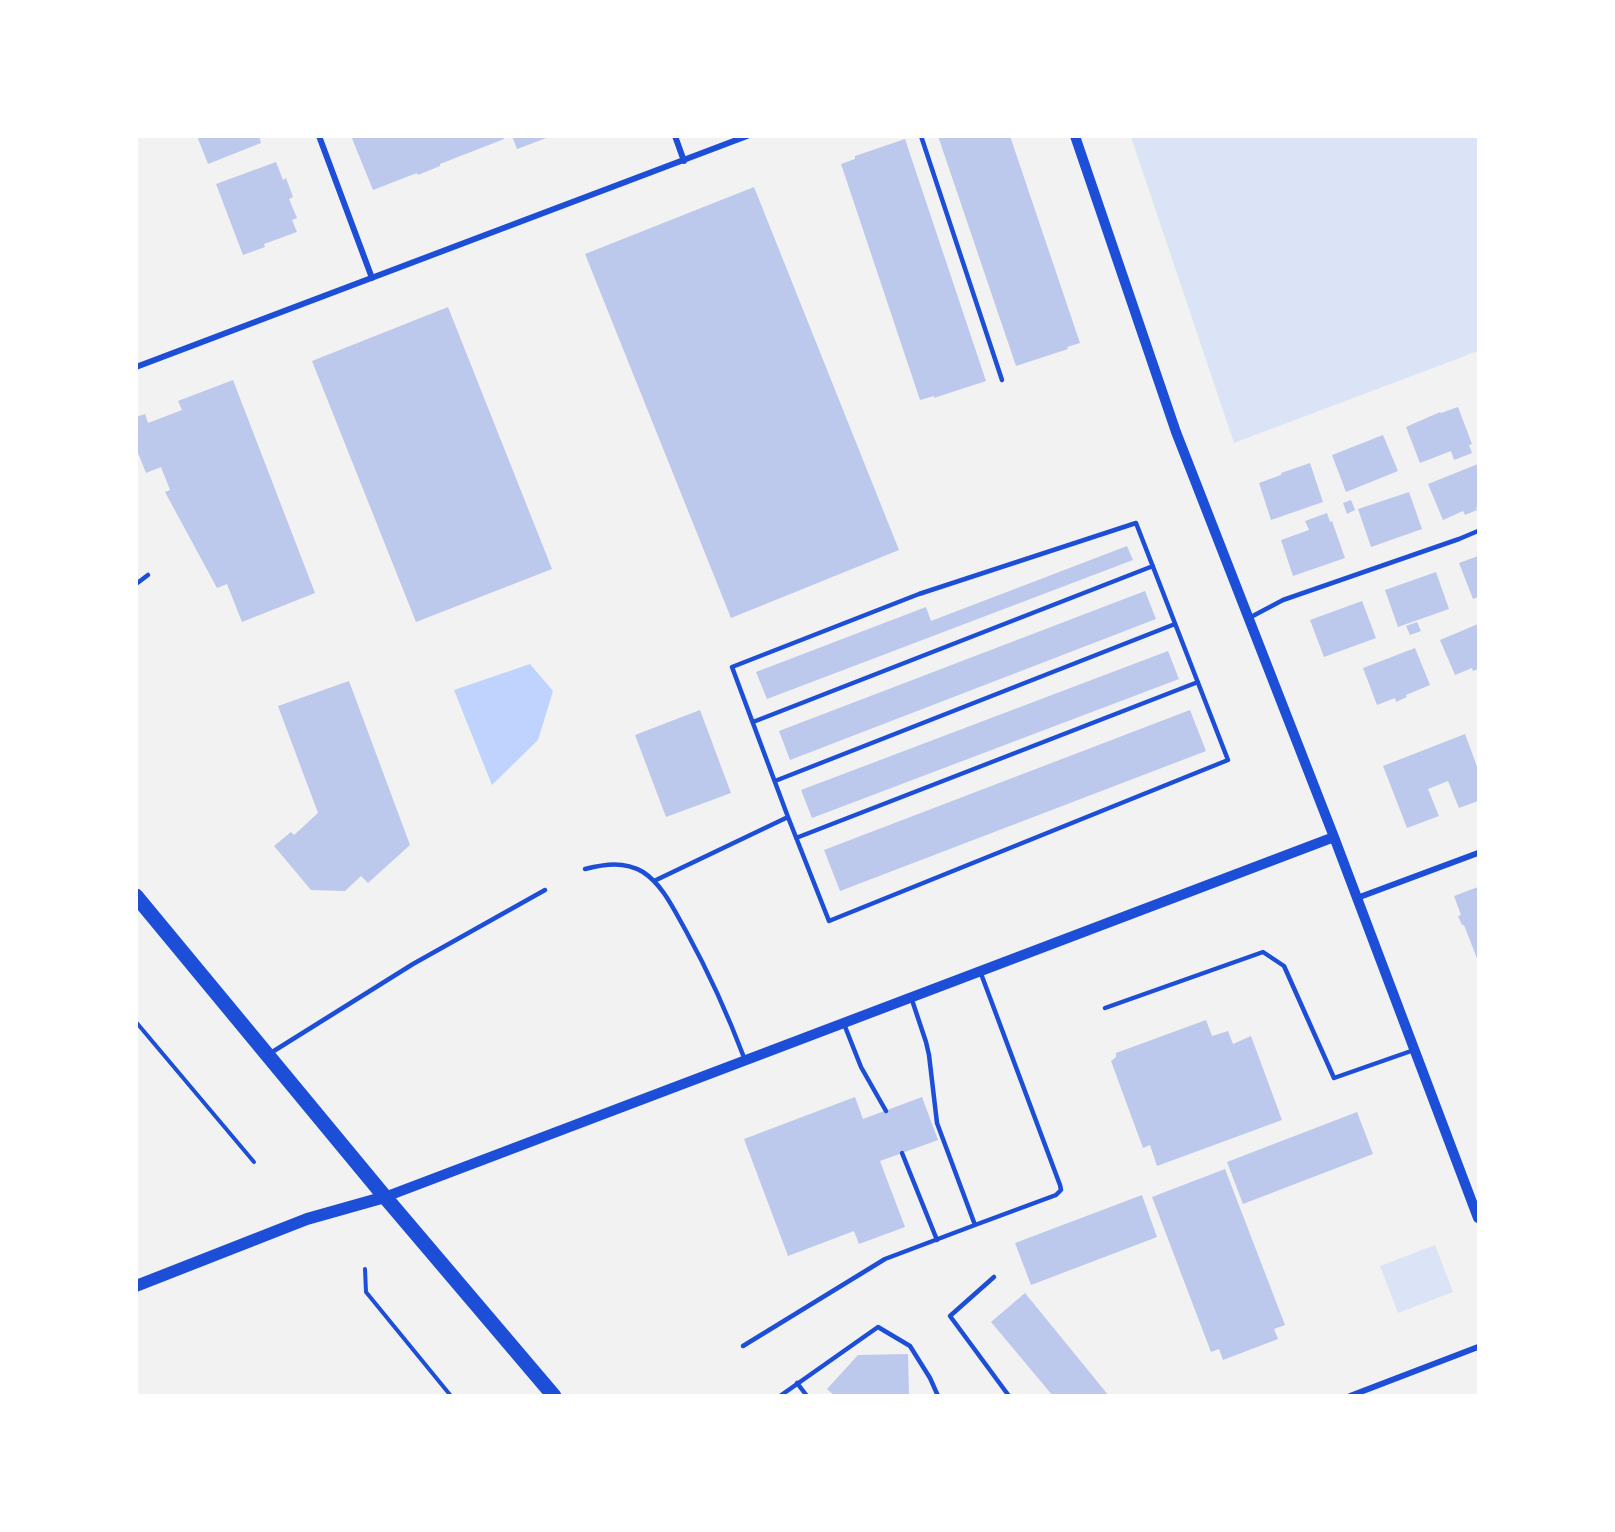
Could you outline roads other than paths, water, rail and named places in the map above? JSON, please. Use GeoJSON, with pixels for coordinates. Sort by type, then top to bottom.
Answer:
{"type":"FeatureCollection","features":[{"type":"Feature","properties":{"kind":"main road"},"geometry":{"type":"LineString","coordinates":[[136,896],[385,1197],[554,1395]]}},
{"type":"Feature","properties":{"kind":"main road"},"geometry":{"type":"LineString","coordinates":[[136,1286],[307,1219],[385,1197]]}},
{"type":"Feature","properties":{"kind":"street"},"geometry":{"type":"LineString","coordinates":[[319,136],[372,278]]}},
{"type":"Feature","properties":{"kind":"street"},"geometry":{"type":"LineString","coordinates":[[675,136],[684,161]]}},
{"type":"Feature","properties":{"kind":"street"},"geometry":{"type":"LineString","coordinates":[[136,367],[747,136]]}},
{"type":"Feature","properties":{"kind":"street"},"geometry":{"type":"LineString","coordinates":[[1075,136],[1176,432],[1479,1218]]}},
{"type":"Feature","properties":{"kind":"street"},"geometry":{"type":"LineString","coordinates":[[385,1197],[1334,837]]}},
{"type":"Feature","properties":{"kind":"street"},"geometry":{"type":"LineString","coordinates":[[1357,897],[1479,852]]}},
{"type":"Feature","properties":{"kind":"street"},"geometry":{"type":"LineString","coordinates":[[1350,1395],[1479,1347]]}},
{"type":"Feature","properties":{"kind":"lane"},"geometry":{"type":"LineString","coordinates":[[921,136],[1002,380]]}},
{"type":"Feature","properties":{"kind":"lane"},"geometry":{"type":"LineString","coordinates":[[1136,523],[1175,624],[1228,760],[829,921],[732,667],[920,594],[1136,523]]}},
{"type":"Feature","properties":{"kind":"lane"},"geometry":{"type":"LineString","coordinates":[[1249,618],[1283,600],[1479,531]]}},
{"type":"Feature","properties":{"kind":"lane"},"geometry":{"type":"LineString","coordinates":[[753,722],[1153,566]]}},
{"type":"Feature","properties":{"kind":"lane"},"geometry":{"type":"LineString","coordinates":[[136,584],[148,575]]}},
{"type":"Feature","properties":{"kind":"lane"},"geometry":{"type":"LineString","coordinates":[[775,781],[1175,624]]}},
{"type":"Feature","properties":{"kind":"lane"},"geometry":{"type":"LineString","coordinates":[[796,838],[1198,682]]}},
{"type":"Feature","properties":{"kind":"lane"},"geometry":{"type":"LineString","coordinates":[[654,881],[788,817]]}},
{"type":"Feature","properties":{"kind":"lane"},"geometry":{"type":"LineString","coordinates":[[585,869],[605,864],[624,864],[642,872],[654,881],[674,908],[706,967],[727,1012],[745,1060]]}},
{"type":"Feature","properties":{"kind":"lane"},"geometry":{"type":"LineString","coordinates":[[267,1055],[413,964],[545,890]]}},
{"type":"Feature","properties":{"kind":"lane"},"geometry":{"type":"LineString","coordinates":[[1105,1008],[1263,952],[1284,966],[1334,1078],[1414,1050]]}},
{"type":"Feature","properties":{"kind":"lane"},"geometry":{"type":"LineString","coordinates":[[743,1346],[885,1259],[1056,1195],[1061,1190],[980,971]]}},
{"type":"Feature","properties":{"kind":"lane"},"geometry":{"type":"LineString","coordinates":[[911,997],[927,1048],[937,1123],[975,1225]]}},
{"type":"Feature","properties":{"kind":"lane"},"geometry":{"type":"LineString","coordinates":[[843,1023],[861,1067],[886,1111]]}},
{"type":"Feature","properties":{"kind":"lane"},"geometry":{"type":"LineString","coordinates":[[902,1153],[937,1240]]}},
{"type":"Feature","properties":{"kind":"lane"},"geometry":{"type":"LineString","coordinates":[[994,1277],[950,1316],[1009,1395]]}},
{"type":"Feature","properties":{"kind":"lane"},"geometry":{"type":"LineString","coordinates":[[780,1395],[878,1327],[910,1346],[938,1395]]}},
{"type":"Feature","properties":{"kind":"lane"},"geometry":{"type":"LineString","coordinates":[[796,1383],[807,1395]]}},
{"type":"Feature","properties":{"kind":"water"},"geometry":{"type":"Polygon","coordinates":[[[530,664],[553,691],[538,740],[492,785],[454,690],[530,664]]]}}]}
